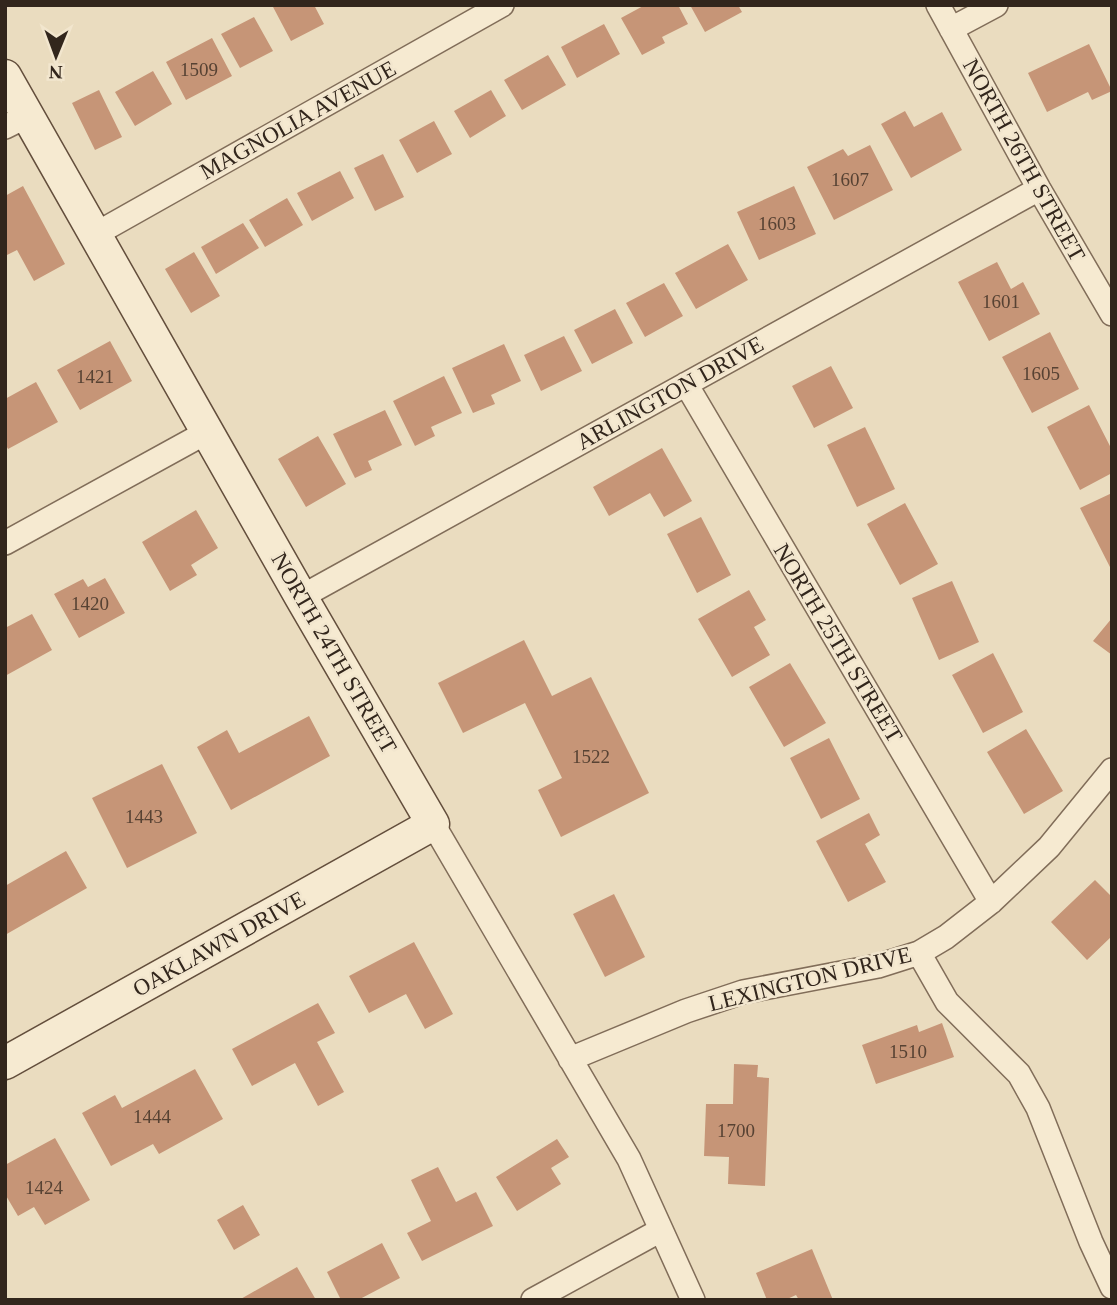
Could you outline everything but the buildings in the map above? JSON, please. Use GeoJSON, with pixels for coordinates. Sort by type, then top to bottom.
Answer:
{"type":"FeatureCollection","features":[{"type":"Feature","properties":{"kind":"street","name":"MAGNOLIA AVENUE"},"geometry":{"type":"LineString","coordinates":[[94,235],[502,5]]}},
{"type":"Feature","properties":{"kind":"street","name":"NORTH 26TH STREET"},"geometry":{"type":"LineString","coordinates":[[938,5],[1039,189],[1112,314]]}},
{"type":"Feature","properties":{"kind":"street"},"geometry":{"type":"LineString","coordinates":[[951,29],[996,5]]}},
{"type":"Feature","properties":{"kind":"street","name":"NORTH 24TH STREET"},"geometry":{"type":"LineString","coordinates":[[5,76],[16,121],[94,235],[301,597],[629,1159],[693,1300]]}},
{"type":"Feature","properties":{"kind":"street","name":"ARLINGTON DRIVE"},"geometry":{"type":"LineString","coordinates":[[301,597],[1039,189]]}},
{"type":"Feature","properties":{"kind":"street","name":"NORTH 25TH STREET"},"geometry":{"type":"LineString","coordinates":[[686,384],[991,902]]}},
{"type":"Feature","properties":{"kind":"street"},"geometry":{"type":"LineString","coordinates":[[5,543],[207,432]]}},
{"type":"Feature","properties":{"kind":"street","name":"LEXINGTON DRIVE"},"geometry":{"type":"LineString","coordinates":[[570,1059],[743,992],[878,966],[919,953],[946,937],[991,902],[1049,847],[1112,770]]}},
{"type":"Feature","properties":{"kind":"street","name":"OAKLAWN DRIVE"},"geometry":{"type":"LineString","coordinates":[[5,1063],[433,824]]}},
{"type":"Feature","properties":{"kind":"street"},"geometry":{"type":"LineString","coordinates":[[919,953],[947,1002],[1019,1074],[1038,1108],[1091,1242],[1112,1287]]}},
{"type":"Feature","properties":{"kind":"street"},"geometry":{"type":"LineString","coordinates":[[533,1300],[661,1230]]}}]}
